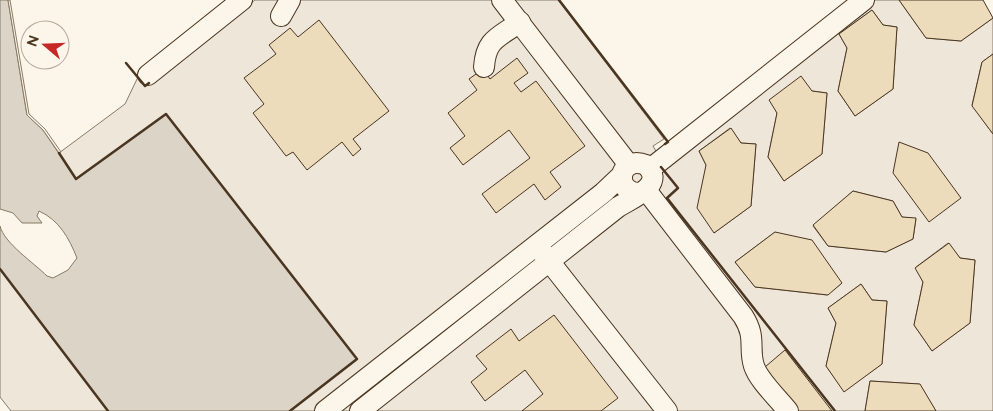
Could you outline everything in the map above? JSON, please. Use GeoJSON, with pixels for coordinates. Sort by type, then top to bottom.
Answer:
{"type":"FeatureCollection","features":[{"type":"Feature","properties":{"kind":"street"},"geometry":{"type":"LineString","coordinates":[[148,75],[242,0]]}},
{"type":"Feature","properties":{"kind":"street"},"geometry":{"type":"LineString","coordinates":[[502,0],[520,22],[625,170],[624,187],[629,191],[644,192],[744,316],[751,331],[752,356],[757,373],[788,411]]}},
{"type":"Feature","properties":{"kind":"street"},"geometry":{"type":"LineString","coordinates":[[650,169],[861,1]]}},
{"type":"Feature","properties":{"kind":"street"},"geometry":{"type":"LineString","coordinates":[[484,67],[485,55],[489,45],[520,22]]}},
{"type":"Feature","properties":{"kind":"street"},"geometry":{"type":"LineString","coordinates":[[325,411],[603,193],[634,162],[640,162],[650,169],[652,180],[644,192],[618,207],[360,411]]}},
{"type":"Feature","properties":{"kind":"street"},"geometry":{"type":"LineString","coordinates":[[537,245],[663,410]]}},
{"type":"Feature","properties":{"kind":"street"},"geometry":{"type":"LineString","coordinates":[[370,375],[384,393]]}},
{"type":"Feature","properties":{"kind":"shaded area"},"geometry":{"type":"Polygon","coordinates":[[[0,0],[8,0],[27,115],[43,130],[76,179],[166,114],[357,359],[290,411],[108,411],[0,269],[0,226],[13,246],[47,276],[53,278],[68,270],[77,258],[63,230],[46,215],[39,211],[37,216],[42,223],[22,223],[13,213],[0,209],[0,0]]]}},
{"type":"Feature","properties":{"kind":"shaded area"},"geometry":{"type":"Polygon","coordinates":[[[255,0],[558,0],[664,139],[653,146],[666,168],[871,0],[899,0],[926,38],[961,41],[993,18],[993,54],[982,62],[972,105],[993,134],[993,411],[936,411],[919,384],[870,381],[865,411],[290,411],[357,359],[166,114],[76,179],[59,153],[125,104],[138,77],[146,85],[255,0]],[[872,10],[839,34],[847,48],[838,91],[855,116],[893,89],[897,27],[883,25],[872,10]],[[812,91],[770,100],[777,113],[768,157],[784,181],[822,154],[827,93],[812,91]],[[730,128],[699,151],[706,165],[714,233],[751,206],[756,144],[741,143],[730,128]],[[853,191],[813,226],[828,246],[886,252],[913,239],[916,219],[902,217],[893,201],[853,191]],[[775,232],[735,262],[755,287],[827,295],[841,283],[775,232]],[[948,243],[916,267],[923,282],[914,325],[932,351],[970,323],[975,260],[960,258],[948,243]],[[861,284],[828,308],[836,323],[826,366],[844,391],[882,364],[887,301],[872,300],[861,284]]]}},
{"type":"Feature","properties":{"kind":"shaded area"},"geometry":{"type":"Polygon","coordinates":[[[0,269],[108,411],[11,411],[0,397],[0,269]]]}},
{"type":"Feature","properties":{"kind":"pier"},"geometry":{"type":"Polygon","coordinates":[[[8,0],[10,0],[20,70],[22,70],[29,114],[45,129],[61,152],[59,153],[43,130],[27,115],[8,0]]]}},
{"type":"Feature","properties":{"kind":"building"},"geometry":{"type":"Polygon","coordinates":[[[899,0],[983,0],[993,18],[961,41],[926,38],[899,0]]]}},
{"type":"Feature","properties":{"kind":"building"},"geometry":{"type":"Polygon","coordinates":[[[872,10],[883,25],[897,27],[893,89],[855,116],[838,91],[847,48],[839,34],[872,10]]]}},
{"type":"Feature","properties":{"kind":"building"},"geometry":{"type":"Polygon","coordinates":[[[319,20],[389,111],[353,139],[361,149],[353,156],[342,142],[307,170],[293,152],[286,156],[253,113],[264,104],[244,78],[276,54],[269,45],[290,28],[298,37],[319,20]]]}},
{"type":"Feature","properties":{"kind":"building"},"geometry":{"type":"Polygon","coordinates":[[[993,54],[993,134],[972,106],[982,62],[993,54]]]}},
{"type":"Feature","properties":{"kind":"building"},"geometry":{"type":"Polygon","coordinates":[[[517,58],[528,73],[514,83],[521,92],[536,81],[585,146],[550,172],[561,187],[545,200],[534,184],[496,213],[482,194],[530,158],[509,130],[463,165],[450,148],[465,136],[448,113],[477,90],[469,79],[483,69],[490,79],[517,58]]]}},
{"type":"Feature","properties":{"kind":"building"},"geometry":{"type":"Polygon","coordinates":[[[801,76],[812,91],[827,93],[822,154],[784,181],[768,157],[777,113],[769,100],[801,76]]]}},
{"type":"Feature","properties":{"kind":"building"},"geometry":{"type":"Polygon","coordinates":[[[731,128],[741,143],[756,144],[751,206],[714,233],[697,208],[706,165],[699,151],[731,128]]]}},
{"type":"Feature","properties":{"kind":"building"},"geometry":{"type":"Polygon","coordinates":[[[899,142],[928,153],[961,198],[929,222],[893,173],[899,142]]]}},
{"type":"Feature","properties":{"kind":"building"},"geometry":{"type":"Polygon","coordinates":[[[853,191],[893,201],[902,217],[916,218],[913,239],[886,252],[828,246],[813,225],[853,191]]]}},
{"type":"Feature","properties":{"kind":"building"},"geometry":{"type":"Polygon","coordinates":[[[775,232],[812,240],[842,283],[828,295],[755,287],[735,262],[775,232]]]}},
{"type":"Feature","properties":{"kind":"building"},"geometry":{"type":"Polygon","coordinates":[[[949,243],[960,258],[975,260],[970,323],[932,351],[914,325],[923,282],[915,268],[949,243]]]}},
{"type":"Feature","properties":{"kind":"building"},"geometry":{"type":"Polygon","coordinates":[[[861,284],[872,300],[887,301],[882,364],[844,392],[826,366],[836,323],[828,308],[861,284]]]}},
{"type":"Feature","properties":{"kind":"building"},"geometry":{"type":"Polygon","coordinates":[[[554,315],[618,398],[601,411],[522,411],[543,394],[525,370],[485,401],[471,382],[487,369],[476,356],[511,329],[519,341],[554,315]]]}},
{"type":"Feature","properties":{"kind":"building"},"geometry":{"type":"Polygon","coordinates":[[[785,350],[832,411],[798,411],[765,367],[785,350]]]}},
{"type":"Feature","properties":{"kind":"building"},"geometry":{"type":"Polygon","coordinates":[[[870,381],[920,384],[936,411],[865,411],[870,381]]]}},
{"type":"Feature","properties":{"kind":"wall"},"geometry":{"type":"LineString","coordinates":[[559,0],[668,142],[665,144]]}},
{"type":"Feature","properties":{"kind":"wall"},"geometry":{"type":"LineString","coordinates":[[126,63],[145,86],[149,83]]}},
{"type":"Feature","properties":{"kind":"wall"},"geometry":{"type":"LineString","coordinates":[[59,153],[76,179],[166,114],[357,359],[290,411]]}},
{"type":"Feature","properties":{"kind":"wall"},"geometry":{"type":"LineString","coordinates":[[661,167],[678,188],[667,198],[835,411]]}},
{"type":"Feature","properties":{"kind":"wall"},"geometry":{"type":"LineString","coordinates":[[0,269],[108,411]]}}]}
